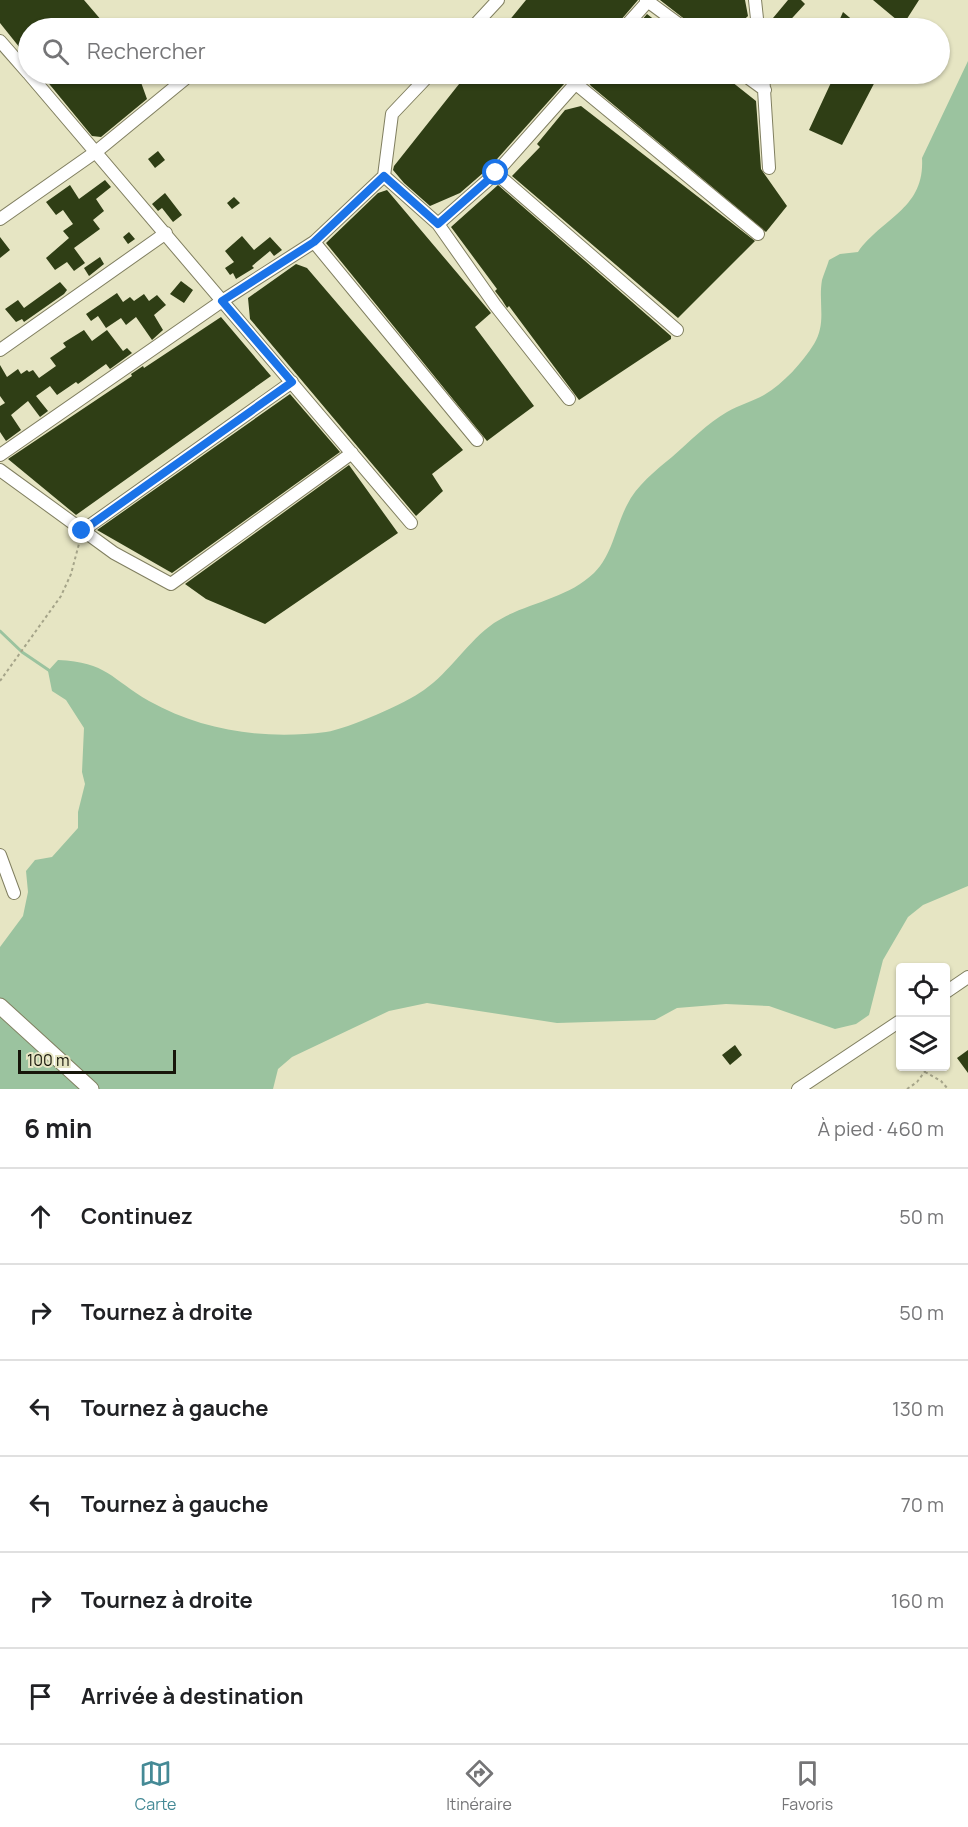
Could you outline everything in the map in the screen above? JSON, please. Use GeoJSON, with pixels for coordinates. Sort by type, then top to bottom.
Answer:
{"type":"FeatureCollection","features":[{"type":"Feature","properties":{"kind":"main road"},"geometry":{"type":"LineString","coordinates":[[0,1006],[91,1089]]}},
{"type":"Feature","properties":{"kind":"street"},"geometry":{"type":"LineString","coordinates":[[481,18],[498,0]]}},
{"type":"Feature","properties":{"kind":"street"},"geometry":{"type":"LineString","coordinates":[[755,0],[757,18]]}},
{"type":"Feature","properties":{"kind":"street"},"geometry":{"type":"LineString","coordinates":[[633,18],[648,1],[671,18]]}},
{"type":"Feature","properties":{"kind":"street"},"geometry":{"type":"LineString","coordinates":[[1,45],[18,63]]}},
{"type":"Feature","properties":{"kind":"street"},"geometry":{"type":"LineString","coordinates":[[38,84],[411,523]]}},
{"type":"Feature","properties":{"kind":"street"},"geometry":{"type":"LineString","coordinates":[[0,219],[97,151],[179,84]]}},
{"type":"Feature","properties":{"kind":"street"},"geometry":{"type":"LineString","coordinates":[[0,455],[222,301],[314,242],[384,176],[392,114],[420,84]]}},
{"type":"Feature","properties":{"kind":"street"},"geometry":{"type":"LineString","coordinates":[[438,224],[496,173],[575,84]]}},
{"type":"Feature","properties":{"kind":"street"},"geometry":{"type":"LineString","coordinates":[[587,84],[758,234]]}},
{"type":"Feature","properties":{"kind":"street"},"geometry":{"type":"LineString","coordinates":[[757,84],[765,90]]}},
{"type":"Feature","properties":{"kind":"street"},"geometry":{"type":"LineString","coordinates":[[764,84],[769,168]]}},
{"type":"Feature","properties":{"kind":"street"},"geometry":{"type":"LineString","coordinates":[[496,173],[677,330]]}},
{"type":"Feature","properties":{"kind":"street"},"geometry":{"type":"LineString","coordinates":[[384,176],[438,224],[495,305],[569,399]]}},
{"type":"Feature","properties":{"kind":"street"},"geometry":{"type":"LineString","coordinates":[[0,350],[166,233]]}},
{"type":"Feature","properties":{"kind":"street"},"geometry":{"type":"LineString","coordinates":[[314,242],[477,440]]}},
{"type":"Feature","properties":{"kind":"street"},"geometry":{"type":"LineString","coordinates":[[82,531],[292,382]]}},
{"type":"Feature","properties":{"kind":"street"},"geometry":{"type":"LineString","coordinates":[[0,470],[114,554],[171,584],[352,453]]}},
{"type":"Feature","properties":{"kind":"street"},"geometry":{"type":"LineString","coordinates":[[0,855],[14,893]]}},
{"type":"Feature","properties":{"kind":"street"},"geometry":{"type":"LineString","coordinates":[[950,989],[968,977]]}},
{"type":"Feature","properties":{"kind":"street"},"geometry":{"type":"LineString","coordinates":[[798,1089],[896,1024]]}},
{"type":"Feature","properties":{"kind":"path"},"geometry":{"type":"LineString","coordinates":[[0,681],[61,596],[71,573],[82,531]]}},
{"type":"Feature","properties":{"kind":"path"},"geometry":{"type":"LineString","coordinates":[[907,1089],[925,1072],[941,1081],[948,1089]]}},
{"type":"Feature","properties":{"kind":"shaded area"},"geometry":{"type":"Polygon","coordinates":[[[968,61],[968,886],[923,905],[908,917],[883,960],[869,1015],[856,1024],[835,1029],[769,1006],[726,1004],[677,1008],[655,1020],[557,1023],[427,1003],[389,1011],[292,1057],[278,1069],[273,1089],[0,1089],[0,947],[23,916],[28,892],[26,871],[35,860],[52,857],[78,828],[78,812],[85,784],[82,772],[84,728],[66,700],[52,691],[48,671],[58,660],[74,661],[98,668],[149,701],[191,720],[257,734],[303,734],[336,730],[377,715],[424,690],[494,623],[571,589],[594,573],[610,549],[631,498],[647,479],[720,416],[771,390],[798,365],[818,336],[821,321],[822,280],[829,260],[840,254],[858,252],[910,201],[921,175],[922,158],[968,61]]]}},
{"type":"Feature","properties":{"kind":"building"},"geometry":{"type":"Polygon","coordinates":[[[0,0],[84,0],[99,18],[18,18],[18,46],[0,23],[0,0]]]}},
{"type":"Feature","properties":{"kind":"building"},"geometry":{"type":"Polygon","coordinates":[[[526,0],[638,0],[623,18],[511,18],[526,0]]]}},
{"type":"Feature","properties":{"kind":"building"},"geometry":{"type":"Polygon","coordinates":[[[660,0],[745,0],[748,16],[746,18],[683,18],[660,0]]]}},
{"type":"Feature","properties":{"kind":"building"},"geometry":{"type":"Polygon","coordinates":[[[788,0],[801,0],[805,4],[792,18],[773,18],[788,0]]]}},
{"type":"Feature","properties":{"kind":"building"},"geometry":{"type":"Polygon","coordinates":[[[873,0],[919,0],[907,18],[895,18],[873,0]]]}},
{"type":"Feature","properties":{"kind":"building"},"geometry":{"type":"Polygon","coordinates":[[[843,12],[850,18],[840,18],[843,12]]]}},
{"type":"Feature","properties":{"kind":"building"},"geometry":{"type":"Polygon","coordinates":[[[49,84],[142,84],[147,99],[101,137],[92,136],[49,84]]]}},
{"type":"Feature","properties":{"kind":"building"},"geometry":{"type":"Polygon","coordinates":[[[459,84],[564,84],[490,167],[460,193],[430,206],[404,183],[393,170],[459,84]]]}},
{"type":"Feature","properties":{"kind":"building"},"geometry":{"type":"Polygon","coordinates":[[[590,84],[735,84],[756,101],[761,169],[787,206],[766,232],[590,84]]]}},
{"type":"Feature","properties":{"kind":"building"},"geometry":{"type":"Polygon","coordinates":[[[830,84],[874,84],[842,145],[809,130],[830,84]]]}},
{"type":"Feature","properties":{"kind":"building"},"geometry":{"type":"Polygon","coordinates":[[[581,106],[755,241],[678,318],[512,176],[540,147],[537,144],[565,110],[581,106]]]}},
{"type":"Feature","properties":{"kind":"building"},"geometry":{"type":"Polygon","coordinates":[[[158,151],[165,160],[155,168],[148,159],[158,151]]]}},
{"type":"Feature","properties":{"kind":"building"},"geometry":{"type":"Polygon","coordinates":[[[105,180],[111,187],[96,199],[104,211],[93,220],[100,229],[74,248],[85,263],[74,271],[67,262],[55,270],[46,258],[69,238],[63,231],[73,224],[63,210],[56,215],[46,202],[70,185],[79,199],[105,180]]]}},
{"type":"Feature","properties":{"kind":"building"},"geometry":{"type":"Polygon","coordinates":[[[498,185],[671,336],[671,339],[579,400],[509,306],[507,308],[495,291],[497,289],[451,227],[498,185]]]}},
{"type":"Feature","properties":{"kind":"building"},"geometry":{"type":"Polygon","coordinates":[[[387,190],[491,313],[475,327],[534,406],[487,441],[326,243],[378,193],[387,190]]]}},
{"type":"Feature","properties":{"kind":"building"},"geometry":{"type":"Polygon","coordinates":[[[165,193],[182,215],[173,222],[162,208],[158,211],[152,204],[165,193]]]}},
{"type":"Feature","properties":{"kind":"building"},"geometry":{"type":"Polygon","coordinates":[[[234,197],[240,203],[232,209],[227,203],[234,197]]]}},
{"type":"Feature","properties":{"kind":"building"},"geometry":{"type":"Polygon","coordinates":[[[129,232],[135,239],[128,244],[123,237],[129,232]]]}},
{"type":"Feature","properties":{"kind":"building"},"geometry":{"type":"Polygon","coordinates":[[[242,236],[254,250],[270,237],[282,250],[274,256],[270,251],[252,266],[254,268],[236,279],[233,273],[230,275],[225,268],[234,262],[225,251],[242,236]]]}},
{"type":"Feature","properties":{"kind":"building"},"geometry":{"type":"Polygon","coordinates":[[[0,237],[10,250],[0,258],[0,237]]]}},
{"type":"Feature","properties":{"kind":"building"},"geometry":{"type":"Polygon","coordinates":[[[100,257],[104,264],[89,276],[84,268],[100,257]]]}},
{"type":"Feature","properties":{"kind":"building"},"geometry":{"type":"Polygon","coordinates":[[[296,264],[307,268],[463,450],[432,474],[443,491],[416,516],[250,319],[248,298],[296,264]]]}},
{"type":"Feature","properties":{"kind":"building"},"geometry":{"type":"Polygon","coordinates":[[[181,281],[193,290],[184,303],[170,294],[181,281]]]}},
{"type":"Feature","properties":{"kind":"building"},"geometry":{"type":"Polygon","coordinates":[[[60,282],[67,290],[64,294],[24,322],[22,319],[16,322],[5,309],[18,300],[24,308],[60,282]]]}},
{"type":"Feature","properties":{"kind":"building"},"geometry":{"type":"Polygon","coordinates":[[[117,293],[123,302],[130,297],[134,301],[144,294],[149,301],[157,295],[166,305],[154,315],[163,330],[152,340],[136,317],[126,325],[121,318],[106,328],[98,316],[91,321],[86,314],[117,293]]]}},
{"type":"Feature","properties":{"kind":"building"},"geometry":{"type":"Polygon","coordinates":[[[221,317],[271,376],[76,515],[8,459],[132,376],[131,374],[143,366],[144,368],[221,317]]]}},
{"type":"Feature","properties":{"kind":"building"},"geometry":{"type":"Polygon","coordinates":[[[84,330],[92,341],[107,330],[123,351],[127,348],[132,353],[110,369],[106,364],[78,384],[76,382],[57,395],[50,386],[36,396],[48,411],[40,417],[28,401],[11,415],[21,430],[6,441],[0,432],[0,406],[5,403],[0,396],[0,365],[7,377],[18,369],[21,374],[27,370],[29,372],[33,370],[39,378],[56,366],[50,358],[66,347],[63,343],[84,330]]]}},
{"type":"Feature","properties":{"kind":"building"},"geometry":{"type":"Polygon","coordinates":[[[290,394],[340,452],[172,573],[97,530],[290,394]]]}},
{"type":"Feature","properties":{"kind":"building"},"geometry":{"type":"Polygon","coordinates":[[[349,465],[398,533],[265,624],[206,599],[185,584],[349,465]]]}},
{"type":"Feature","properties":{"kind":"building"},"geometry":{"type":"Polygon","coordinates":[[[735,1045],[742,1055],[730,1065],[722,1055],[735,1045]]]}},
{"type":"Feature","properties":{"kind":"building"},"geometry":{"type":"Polygon","coordinates":[[[968,1050],[968,1073],[957,1058],[968,1050]]]}},
{"type":"Feature","properties":{"kind":"waterway"},"geometry":{"type":"LineString","coordinates":[[0,631],[22,652],[50,671]]}},
{"type":"Feature","properties":{"kind":"route"},"geometry":{"type":"LineString","coordinates":[[82,531],[292,382],[222,301],[314,242],[384,176],[438,224],[496,173]]}}]}
